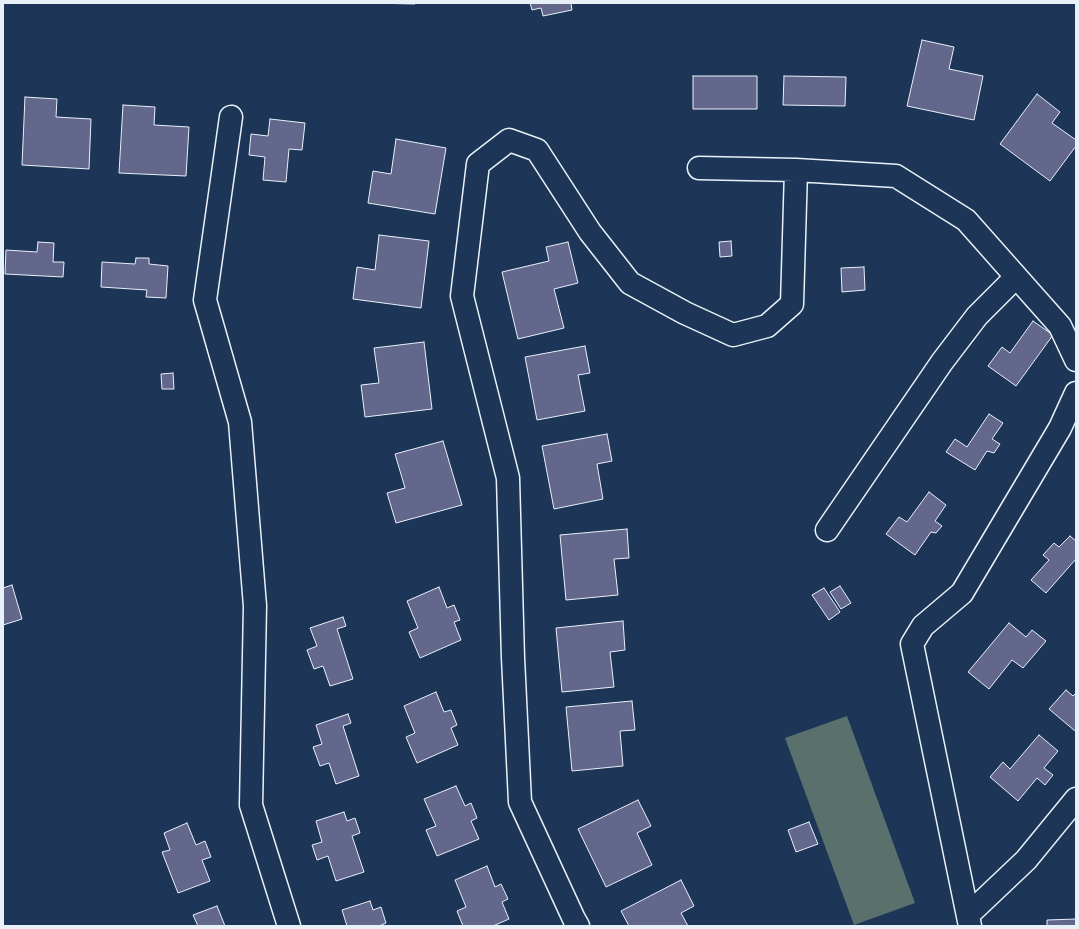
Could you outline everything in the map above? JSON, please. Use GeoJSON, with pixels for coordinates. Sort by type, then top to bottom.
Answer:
{"type":"FeatureCollection","features":[{"type":"Feature","properties":{"kind":"street"},"geometry":{"type":"LineString","coordinates":[[231,117],[205,300],[240,422],[255,606],[251,805],[289,926]]}},
{"type":"Feature","properties":{"kind":"street"},"geometry":{"type":"LineString","coordinates":[[578,926],[520,802],[512,658],[508,478],[462,296],[478,164],[509,140],[537,150],[590,232],[630,284],[685,314],[733,335],[767,326],[792,304],[796,170]]}},
{"type":"Feature","properties":{"kind":"street"},"geometry":{"type":"LineString","coordinates":[[699,168],[796,170],[896,176],[966,220],[1060,326],[1076,360]]}},
{"type":"Feature","properties":{"kind":"street"},"geometry":{"type":"LineString","coordinates":[[827,530],[942,362],[977,316],[1016,277]]}},
{"type":"Feature","properties":{"kind":"street"},"geometry":{"type":"LineString","coordinates":[[969,920],[912,644],[924,626],[962,593],[1060,428],[1076,393]]}},
{"type":"Feature","properties":{"kind":"street"},"geometry":{"type":"LineString","coordinates":[[969,920],[1026,860],[1076,799]]}},
{"type":"Feature","properties":{"kind":"green space"},"geometry":{"type":"Polygon","coordinates":[[[847,716],[915,903],[854,925],[785,738],[847,716]]]}},
{"type":"Feature","properties":{"kind":"building"},"geometry":{"type":"Polygon","coordinates":[[[370,3],[415,3],[415,4],[370,3]]]}},
{"type":"Feature","properties":{"kind":"building"},"geometry":{"type":"Polygon","coordinates":[[[530,3],[571,3],[572,10],[543,16],[541,8],[532,10],[530,3]]]}},
{"type":"Feature","properties":{"kind":"building"},"geometry":{"type":"Polygon","coordinates":[[[922,40],[954,47],[949,69],[983,76],[974,120],[907,106],[922,40]]]}},
{"type":"Feature","properties":{"kind":"building"},"geometry":{"type":"Polygon","coordinates":[[[693,76],[757,76],[757,109],[693,109],[693,76]]]}},
{"type":"Feature","properties":{"kind":"building"},"geometry":{"type":"Polygon","coordinates":[[[784,76],[846,77],[845,106],[783,105],[784,76]]]}},
{"type":"Feature","properties":{"kind":"building"},"geometry":{"type":"Polygon","coordinates":[[[1037,94],[1060,112],[1052,123],[1076,140],[1076,146],[1050,181],[1000,144],[1037,94]]]}},
{"type":"Feature","properties":{"kind":"building"},"geometry":{"type":"Polygon","coordinates":[[[25,97],[57,99],[56,117],[91,119],[89,169],[22,165],[25,97]]]}},
{"type":"Feature","properties":{"kind":"building"},"geometry":{"type":"Polygon","coordinates":[[[123,105],[155,107],[154,125],[189,127],[186,176],[119,173],[123,105]]]}},
{"type":"Feature","properties":{"kind":"building"},"geometry":{"type":"Polygon","coordinates":[[[270,119],[305,123],[302,150],[289,149],[286,182],[263,180],[265,157],[249,155],[251,134],[268,136],[270,119]]]}},
{"type":"Feature","properties":{"kind":"building"},"geometry":{"type":"Polygon","coordinates":[[[396,139],[446,148],[435,214],[368,203],[373,171],[391,174],[396,139]]]}},
{"type":"Feature","properties":{"kind":"building"},"geometry":{"type":"Polygon","coordinates":[[[379,235],[429,241],[421,308],[353,299],[357,267],[375,270],[379,235]]]}},
{"type":"Feature","properties":{"kind":"building"},"geometry":{"type":"Polygon","coordinates":[[[731,241],[732,256],[720,257],[719,242],[731,241]]]}},
{"type":"Feature","properties":{"kind":"building"},"geometry":{"type":"Polygon","coordinates":[[[38,242],[54,243],[53,262],[64,262],[63,277],[5,274],[6,250],[37,252],[38,242]]]}},
{"type":"Feature","properties":{"kind":"building"},"geometry":{"type":"Polygon","coordinates":[[[568,242],[578,283],[554,289],[564,328],[518,339],[502,272],[549,261],[546,247],[568,242]]]}},
{"type":"Feature","properties":{"kind":"building"},"geometry":{"type":"Polygon","coordinates":[[[136,258],[149,258],[149,264],[168,266],[166,298],[146,297],[147,290],[101,287],[102,262],[135,264],[136,258]]]}},
{"type":"Feature","properties":{"kind":"building"},"geometry":{"type":"Polygon","coordinates":[[[864,267],[865,290],[842,292],[841,268],[864,267]]]}},
{"type":"Feature","properties":{"kind":"building"},"geometry":{"type":"Polygon","coordinates":[[[1033,321],[1053,335],[1016,386],[988,366],[1002,347],[1010,353],[1033,321]]]}},
{"type":"Feature","properties":{"kind":"building"},"geometry":{"type":"Polygon","coordinates":[[[424,342],[432,409],[365,417],[361,385],[379,383],[374,348],[424,342]]]}},
{"type":"Feature","properties":{"kind":"building"},"geometry":{"type":"Polygon","coordinates":[[[585,346],[590,373],[578,375],[585,411],[537,420],[525,357],[585,346]]]}},
{"type":"Feature","properties":{"kind":"building"},"geometry":{"type":"Polygon","coordinates":[[[173,373],[174,389],[162,389],[161,374],[173,373]]]}},
{"type":"Feature","properties":{"kind":"building"},"geometry":{"type":"Polygon","coordinates":[[[989,414],[1003,423],[992,439],[1000,444],[994,453],[987,451],[975,470],[946,452],[955,439],[967,447],[989,414]]]}},
{"type":"Feature","properties":{"kind":"building"},"geometry":{"type":"Polygon","coordinates":[[[607,434],[612,461],[597,464],[603,499],[554,509],[542,446],[607,434]]]}},
{"type":"Feature","properties":{"kind":"building"},"geometry":{"type":"Polygon","coordinates":[[[443,441],[462,505],[396,523],[387,493],[405,488],[395,454],[443,441]]]}},
{"type":"Feature","properties":{"kind":"building"},"geometry":{"type":"Polygon","coordinates":[[[929,492],[946,505],[935,521],[942,526],[936,533],[931,532],[915,555],[886,534],[899,517],[907,522],[929,492]]]}},
{"type":"Feature","properties":{"kind":"building"},"geometry":{"type":"Polygon","coordinates":[[[627,529],[629,558],[614,559],[618,595],[566,600],[560,535],[627,529]]]}},
{"type":"Feature","properties":{"kind":"building"},"geometry":{"type":"Polygon","coordinates":[[[1070,536],[1076,541],[1076,559],[1046,593],[1031,580],[1049,560],[1043,555],[1054,543],[1059,547],[1070,536]]]}},
{"type":"Feature","properties":{"kind":"building"},"geometry":{"type":"Polygon","coordinates":[[[12,585],[22,619],[3,625],[3,588],[12,585]]]}},
{"type":"Feature","properties":{"kind":"building"},"geometry":{"type":"Polygon","coordinates":[[[840,586],[851,603],[841,609],[830,592],[840,586]]]}},
{"type":"Feature","properties":{"kind":"building"},"geometry":{"type":"Polygon","coordinates":[[[439,587],[447,608],[454,605],[460,620],[454,622],[461,640],[420,658],[409,632],[418,628],[407,601],[439,587]]]}},
{"type":"Feature","properties":{"kind":"building"},"geometry":{"type":"Polygon","coordinates":[[[824,588],[840,612],[829,620],[812,595],[824,588]]]}},
{"type":"Feature","properties":{"kind":"building"},"geometry":{"type":"Polygon","coordinates":[[[343,617],[346,626],[337,629],[353,679],[330,686],[323,666],[314,669],[307,650],[317,646],[310,628],[343,617]]]}},
{"type":"Feature","properties":{"kind":"building"},"geometry":{"type":"Polygon","coordinates":[[[623,621],[625,650],[610,652],[614,687],[562,692],[556,628],[623,621]]]}},
{"type":"Feature","properties":{"kind":"building"},"geometry":{"type":"Polygon","coordinates":[[[1009,623],[1026,637],[1032,630],[1046,641],[1023,668],[1012,660],[989,689],[968,672],[1009,623]]]}},
{"type":"Feature","properties":{"kind":"building"},"geometry":{"type":"Polygon","coordinates":[[[1066,690],[1073,696],[1076,693],[1075,731],[1049,709],[1066,690]]]}},
{"type":"Feature","properties":{"kind":"building"},"geometry":{"type":"Polygon","coordinates":[[[436,692],[444,712],[451,710],[457,725],[451,728],[458,745],[417,763],[406,737],[415,733],[404,706],[436,692]]]}},
{"type":"Feature","properties":{"kind":"building"},"geometry":{"type":"Polygon","coordinates":[[[632,701],[635,730],[620,731],[623,766],[572,771],[566,707],[632,701]]]}},
{"type":"Feature","properties":{"kind":"building"},"geometry":{"type":"Polygon","coordinates":[[[348,714],[351,723],[343,726],[359,776],[336,784],[329,763],[320,766],[313,747],[322,744],[316,725],[348,714]]]}},
{"type":"Feature","properties":{"kind":"building"},"geometry":{"type":"Polygon","coordinates":[[[1039,735],[1058,751],[1044,768],[1053,775],[1045,785],[1037,778],[1018,801],[990,777],[1003,762],[1010,769],[1039,735]]]}},
{"type":"Feature","properties":{"kind":"building"},"geometry":{"type":"Polygon","coordinates":[[[456,786],[465,806],[471,803],[477,818],[471,821],[479,839],[437,856],[426,830],[436,826],[424,799],[456,786]]]}},
{"type":"Feature","properties":{"kind":"building"},"geometry":{"type":"Polygon","coordinates":[[[638,800],[651,826],[637,833],[652,865],[606,887],[578,829],[638,800]]]}},
{"type":"Feature","properties":{"kind":"building"},"geometry":{"type":"Polygon","coordinates":[[[344,812],[347,821],[355,818],[360,833],[352,836],[364,872],[336,881],[328,856],[317,860],[312,845],[322,842],[316,821],[344,812]]]}},
{"type":"Feature","properties":{"kind":"building"},"geometry":{"type":"Polygon","coordinates":[[[809,822],[818,844],[796,852],[788,830],[809,822]]]}},
{"type":"Feature","properties":{"kind":"building"},"geometry":{"type":"Polygon","coordinates":[[[187,823],[196,845],[205,841],[211,857],[202,860],[210,881],[178,893],[162,852],[170,850],[164,833],[187,823]]]}},
{"type":"Feature","properties":{"kind":"building"},"geometry":{"type":"Polygon","coordinates":[[[487,866],[495,887],[501,884],[508,899],[502,902],[509,919],[493,926],[463,926],[457,911],[466,907],[455,880],[487,866]]]}},
{"type":"Feature","properties":{"kind":"building"},"geometry":{"type":"Polygon","coordinates":[[[681,880],[694,906],[681,913],[688,926],[629,926],[621,911],[681,880]]]}},
{"type":"Feature","properties":{"kind":"building"},"geometry":{"type":"Polygon","coordinates":[[[370,901],[373,910],[381,907],[386,923],[379,926],[347,926],[342,910],[370,901]]]}},
{"type":"Feature","properties":{"kind":"building"},"geometry":{"type":"Polygon","coordinates":[[[217,906],[225,926],[198,926],[193,915],[217,906]]]}},
{"type":"Feature","properties":{"kind":"building"},"geometry":{"type":"Polygon","coordinates":[[[1076,919],[1076,926],[1047,926],[1047,920],[1076,919]]]}}]}
